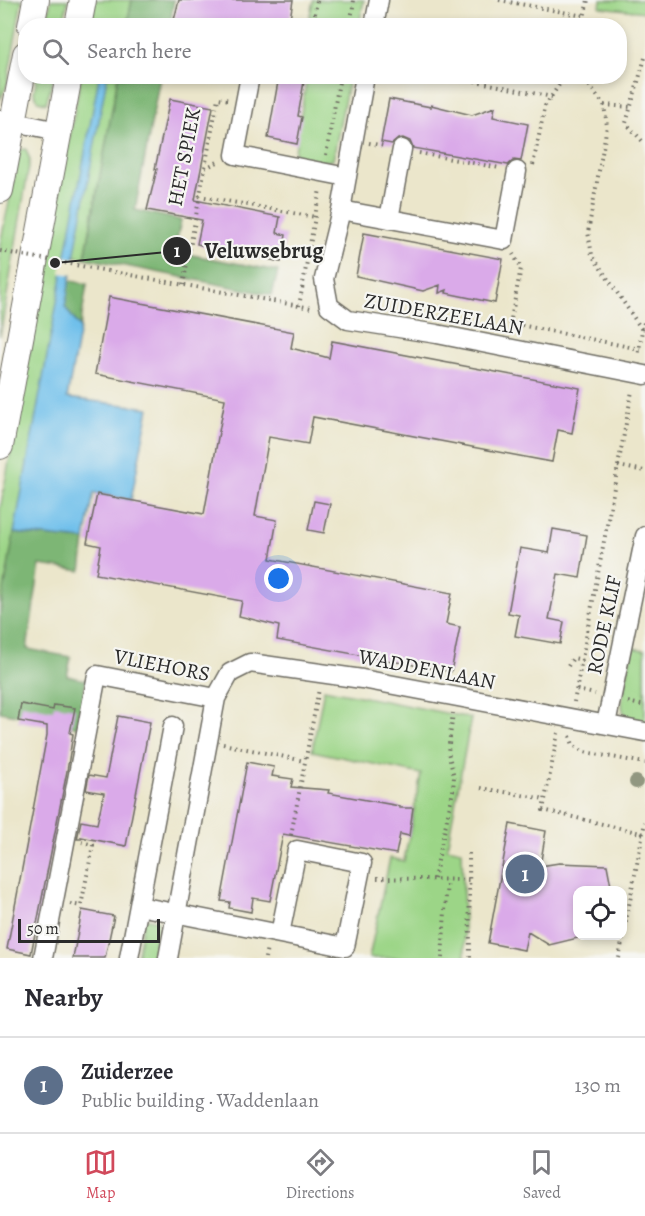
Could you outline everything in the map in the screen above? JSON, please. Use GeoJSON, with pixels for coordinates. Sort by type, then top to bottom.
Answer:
{"type":"FeatureCollection","features":[{"type":"Feature","properties":{"kind":"main road"},"geometry":{"type":"LineString","coordinates":[[33,18],[36,0]]}},
{"type":"Feature","properties":{"kind":"main road"},"geometry":{"type":"LineString","coordinates":[[79,18],[82,0]]}},
{"type":"Feature","properties":{"kind":"main road"},"geometry":{"type":"LineString","coordinates":[[0,190],[6,120],[18,80]]}},
{"type":"Feature","properties":{"kind":"main road"},"geometry":{"type":"LineString","coordinates":[[0,446],[67,84]]}},
{"type":"Feature","properties":{"kind":"street"},"geometry":{"type":"LineString","coordinates":[[376,18],[379,0]]}},
{"type":"Feature","properties":{"kind":"street"},"geometry":{"type":"LineString","coordinates":[[246,84],[235,155],[347,177]]}},
{"type":"Feature","properties":{"kind":"street","name":"ZUIDERZEELAAN"},"geometry":{"type":"LineString","coordinates":[[364,84],[341,210],[324,279],[328,306],[348,320],[505,347],[640,374]]}},
{"type":"Feature","properties":{"kind":"street"},"geometry":{"type":"LineString","coordinates":[[6,120],[58,131]]}},
{"type":"Feature","properties":{"kind":"street"},"geometry":{"type":"LineString","coordinates":[[389,219],[402,149]]}},
{"type":"Feature","properties":{"kind":"street"},"geometry":{"type":"LineString","coordinates":[[341,210],[504,240],[518,171]]}},
{"type":"Feature","properties":{"kind":"street","name":"RODE KLIF"},"geometry":{"type":"LineString","coordinates":[[606,724],[645,536]]}},
{"type":"Feature","properties":{"kind":"street","name":"WADDENLAAN"},"geometry":{"type":"LineString","coordinates":[[216,698],[230,673],[250,663],[362,679],[645,732]]}},
{"type":"Feature","properties":{"kind":"street","name":"VLIEHORS"},"geometry":{"type":"LineString","coordinates":[[43,958],[97,675],[216,698],[168,958]]}},
{"type":"Feature","properties":{"kind":"street"},"geometry":{"type":"LineString","coordinates":[[129,958],[173,726]]}},
{"type":"Feature","properties":{"kind":"street"},"geometry":{"type":"LineString","coordinates":[[139,906],[345,947],[362,863],[297,850],[280,934]]}},
{"type":"Feature","properties":{"kind":"path"},"geometry":{"type":"LineString","coordinates":[[314,18],[317,0]]}},
{"type":"Feature","properties":{"kind":"path"},"geometry":{"type":"LineString","coordinates":[[351,18],[354,0]]}},
{"type":"Feature","properties":{"kind":"path"},"geometry":{"type":"LineString","coordinates":[[499,0],[584,16],[588,0]]}},
{"type":"Feature","properties":{"kind":"path"},"geometry":{"type":"LineString","coordinates":[[645,58],[626,123],[645,144]]}},
{"type":"Feature","properties":{"kind":"path"},"geometry":{"type":"LineString","coordinates":[[489,84],[552,97]]}},
{"type":"Feature","properties":{"kind":"path"},"geometry":{"type":"LineString","coordinates":[[354,140],[518,171],[533,166],[545,106],[560,84]]}},
{"type":"Feature","properties":{"kind":"path"},"geometry":{"type":"LineString","coordinates":[[588,84],[604,105],[607,126],[588,232],[592,255],[642,330]]}},
{"type":"Feature","properties":{"kind":"path","name":"HET SPIEK"},"geometry":{"type":"LineString","coordinates":[[183,285],[219,98],[245,103]]}},
{"type":"Feature","properties":{"kind":"path"},"geometry":{"type":"LineString","coordinates":[[604,105],[631,107]]}},
{"type":"Feature","properties":{"kind":"path"},"geometry":{"type":"LineString","coordinates":[[200,196],[315,217]]}},
{"type":"Feature","properties":{"kind":"path"},"geometry":{"type":"LineString","coordinates":[[504,240],[521,268],[505,347]]}},
{"type":"Feature","properties":{"kind":"path"},"geometry":{"type":"LineString","coordinates":[[0,251],[298,306]]}},
{"type":"Feature","properties":{"kind":"path"},"geometry":{"type":"LineString","coordinates":[[644,834],[543,810],[583,660],[618,466],[640,374],[640,349],[645,319]]}},
{"type":"Feature","properties":{"kind":"path"},"geometry":{"type":"LineString","coordinates":[[510,323],[640,349]]}},
{"type":"Feature","properties":{"kind":"path"},"geometry":{"type":"LineString","coordinates":[[618,466],[645,471]]}},
{"type":"Feature","properties":{"kind":"path"},"geometry":{"type":"LineString","coordinates":[[568,666],[573,658],[583,660]]}},
{"type":"Feature","properties":{"kind":"path"},"geometry":{"type":"LineString","coordinates":[[297,850],[291,837],[322,673]]}},
{"type":"Feature","properties":{"kind":"path"},"geometry":{"type":"LineString","coordinates":[[434,879],[453,791],[454,777],[448,752],[456,698]]}},
{"type":"Feature","properties":{"kind":"path"},"geometry":{"type":"LineString","coordinates":[[566,718],[573,745],[578,749],[645,763]]}},
{"type":"Feature","properties":{"kind":"path"},"geometry":{"type":"LineString","coordinates":[[208,741],[304,760]]}},
{"type":"Feature","properties":{"kind":"path"},"geometry":{"type":"LineString","coordinates":[[481,788],[545,799]]}},
{"type":"Feature","properties":{"kind":"path"},"geometry":{"type":"LineString","coordinates":[[619,958],[645,822]]}},
{"type":"Feature","properties":{"kind":"path"},"geometry":{"type":"LineString","coordinates":[[70,904],[81,906],[93,845],[82,843]]}},
{"type":"Feature","properties":{"kind":"path"},"geometry":{"type":"LineString","coordinates":[[469,853],[470,958]]}},
{"type":"Feature","properties":{"kind":"path"},"geometry":{"type":"LineString","coordinates":[[359,878],[469,880]]}},
{"type":"Feature","properties":{"kind":"path"},"geometry":{"type":"LineString","coordinates":[[442,958],[447,880]]}},
{"type":"Feature","properties":{"kind":"green space"},"geometry":{"type":"Polygon","coordinates":[[[0,0],[22,0],[7,85],[0,100],[0,0]]]}},
{"type":"Feature","properties":{"kind":"green space"},"geometry":{"type":"Polygon","coordinates":[[[51,0],[68,0],[64,18],[47,18],[51,0]]]}},
{"type":"Feature","properties":{"kind":"green space"},"geometry":{"type":"Polygon","coordinates":[[[95,0],[132,0],[128,18],[92,18],[95,0]]]}},
{"type":"Feature","properties":{"kind":"green space"},"geometry":{"type":"Polygon","coordinates":[[[132,0],[174,0],[171,18],[128,18],[132,0]]]}},
{"type":"Feature","properties":{"kind":"green space"},"geometry":{"type":"Polygon","coordinates":[[[313,0],[364,0],[360,18],[309,18],[313,0]]]}},
{"type":"Feature","properties":{"kind":"green space"},"geometry":{"type":"Polygon","coordinates":[[[601,0],[645,0],[645,12],[600,7],[601,0]]]}},
{"type":"Feature","properties":{"kind":"green space"},"geometry":{"type":"Polygon","coordinates":[[[36,84],[52,84],[46,103],[38,101],[34,92],[36,84]]]}},
{"type":"Feature","properties":{"kind":"green space"},"geometry":{"type":"Polygon","coordinates":[[[80,84],[117,84],[85,258],[67,255],[0,613],[0,509],[80,84]]]}},
{"type":"Feature","properties":{"kind":"green space"},"geometry":{"type":"Polygon","coordinates":[[[117,84],[159,84],[135,210],[181,220],[176,252],[278,271],[272,295],[85,258],[117,84]]]}},
{"type":"Feature","properties":{"kind":"green space"},"geometry":{"type":"Polygon","coordinates":[[[306,84],[348,84],[333,160],[320,162],[294,157],[306,84]]]}},
{"type":"Feature","properties":{"kind":"green space"},"geometry":{"type":"Polygon","coordinates":[[[26,149],[30,160],[0,336],[0,244],[20,150],[26,149]]]}},
{"type":"Feature","properties":{"kind":"green space"},"geometry":{"type":"Polygon","coordinates":[[[62,279],[87,284],[80,328],[58,298],[62,279]]]}},
{"type":"Feature","properties":{"kind":"green space"},"geometry":{"type":"Polygon","coordinates":[[[14,533],[85,540],[81,571],[40,565],[27,649],[71,657],[67,676],[86,680],[78,727],[0,712],[0,613],[14,533]]]}},
{"type":"Feature","properties":{"kind":"green space"},"geometry":{"type":"Polygon","coordinates":[[[632,648],[645,650],[645,724],[629,719],[623,710],[623,697],[632,648]]]}},
{"type":"Feature","properties":{"kind":"green space"},"geometry":{"type":"Polygon","coordinates":[[[324,689],[471,718],[447,848],[462,851],[465,958],[369,958],[390,858],[404,861],[421,774],[312,751],[324,689]]]}},
{"type":"Feature","properties":{"kind":"green space"},"geometry":{"type":"Polygon","coordinates":[[[144,918],[158,921],[152,958],[137,958],[144,918]]]}},
{"type":"Feature","properties":{"kind":"water"},"geometry":{"type":"Polygon","coordinates":[[[98,84],[106,84],[65,307],[80,328],[67,398],[149,408],[131,500],[94,493],[85,540],[14,533],[98,84]]]}},
{"type":"Feature","properties":{"kind":"pier"},"geometry":{"type":"Polygon","coordinates":[[[63,256],[77,259],[74,275],[60,273],[63,256]]]}},
{"type":"Feature","properties":{"kind":"building"},"geometry":{"type":"Polygon","coordinates":[[[179,0],[293,0],[290,18],[174,18],[179,0]]]}},
{"type":"Feature","properties":{"kind":"building"},"geometry":{"type":"Polygon","coordinates":[[[278,84],[304,84],[298,116],[302,117],[297,144],[268,138],[278,84]]]}},
{"type":"Feature","properties":{"kind":"building"},"geometry":{"type":"Polygon","coordinates":[[[170,99],[213,107],[195,200],[280,217],[277,233],[286,235],[281,262],[253,256],[252,258],[197,244],[202,220],[147,210],[170,99]]]}},
{"type":"Feature","properties":{"kind":"building"},"geometry":{"type":"Polygon","coordinates":[[[389,99],[431,107],[431,105],[472,115],[495,107],[493,117],[528,124],[521,161],[514,160],[508,165],[413,148],[410,141],[403,138],[392,144],[381,142],[389,99]]]}},
{"type":"Feature","properties":{"kind":"building"},"geometry":{"type":"Polygon","coordinates":[[[364,233],[503,259],[495,303],[446,293],[447,290],[439,293],[440,285],[423,291],[356,276],[364,233]]]}},
{"type":"Feature","properties":{"kind":"building"},"geometry":{"type":"Polygon","coordinates":[[[109,297],[294,332],[291,348],[329,358],[332,341],[580,388],[572,433],[558,430],[552,462],[313,417],[308,444],[269,437],[255,516],[277,520],[270,559],[452,593],[446,624],[460,627],[451,672],[277,640],[279,626],[239,616],[242,601],[96,574],[101,546],[87,543],[97,494],[204,514],[225,399],[95,374],[109,297]]]}},
{"type":"Feature","properties":{"kind":"building"},"geometry":{"type":"Polygon","coordinates":[[[314,501],[330,504],[324,533],[308,530],[314,501]]]}},
{"type":"Feature","properties":{"kind":"building"},"geometry":{"type":"Polygon","coordinates":[[[553,529],[587,535],[580,578],[558,574],[549,619],[564,622],[560,644],[515,636],[519,615],[508,613],[520,548],[549,553],[553,529]]]}},
{"type":"Feature","properties":{"kind":"building"},"geometry":{"type":"Polygon","coordinates":[[[21,704],[53,710],[54,705],[75,708],[70,733],[73,734],[67,771],[31,954],[7,949],[47,726],[18,721],[21,704]]]}},
{"type":"Feature","properties":{"kind":"building"},"geometry":{"type":"Polygon","coordinates":[[[118,716],[150,722],[126,846],[81,837],[77,839],[81,821],[97,824],[104,793],[86,790],[89,775],[106,778],[118,716]]]}},
{"type":"Feature","properties":{"kind":"building"},"geometry":{"type":"Polygon","coordinates":[[[247,762],[274,767],[272,776],[293,779],[291,787],[329,790],[328,793],[399,806],[399,808],[413,808],[409,836],[400,834],[396,854],[283,834],[270,901],[253,898],[251,912],[229,908],[230,902],[221,901],[247,762]]]}},
{"type":"Feature","properties":{"kind":"building"},"geometry":{"type":"Polygon","coordinates":[[[510,824],[546,831],[540,866],[559,863],[607,865],[611,886],[573,886],[573,939],[549,945],[528,932],[524,950],[488,943],[510,824]]]}},
{"type":"Feature","properties":{"kind":"building"},"geometry":{"type":"Polygon","coordinates":[[[82,910],[114,916],[105,958],[73,958],[82,910]]]}},
{"type":"Feature","properties":{"kind":"place","name":"Veluwsebrug"},"geometry":{"type":"Point","coordinates":[55,263]}},
{"type":"Feature","properties":{"kind":"place","name":"Zuiderzee"},"geometry":{"type":"Point","coordinates":[525,874]}}]}
